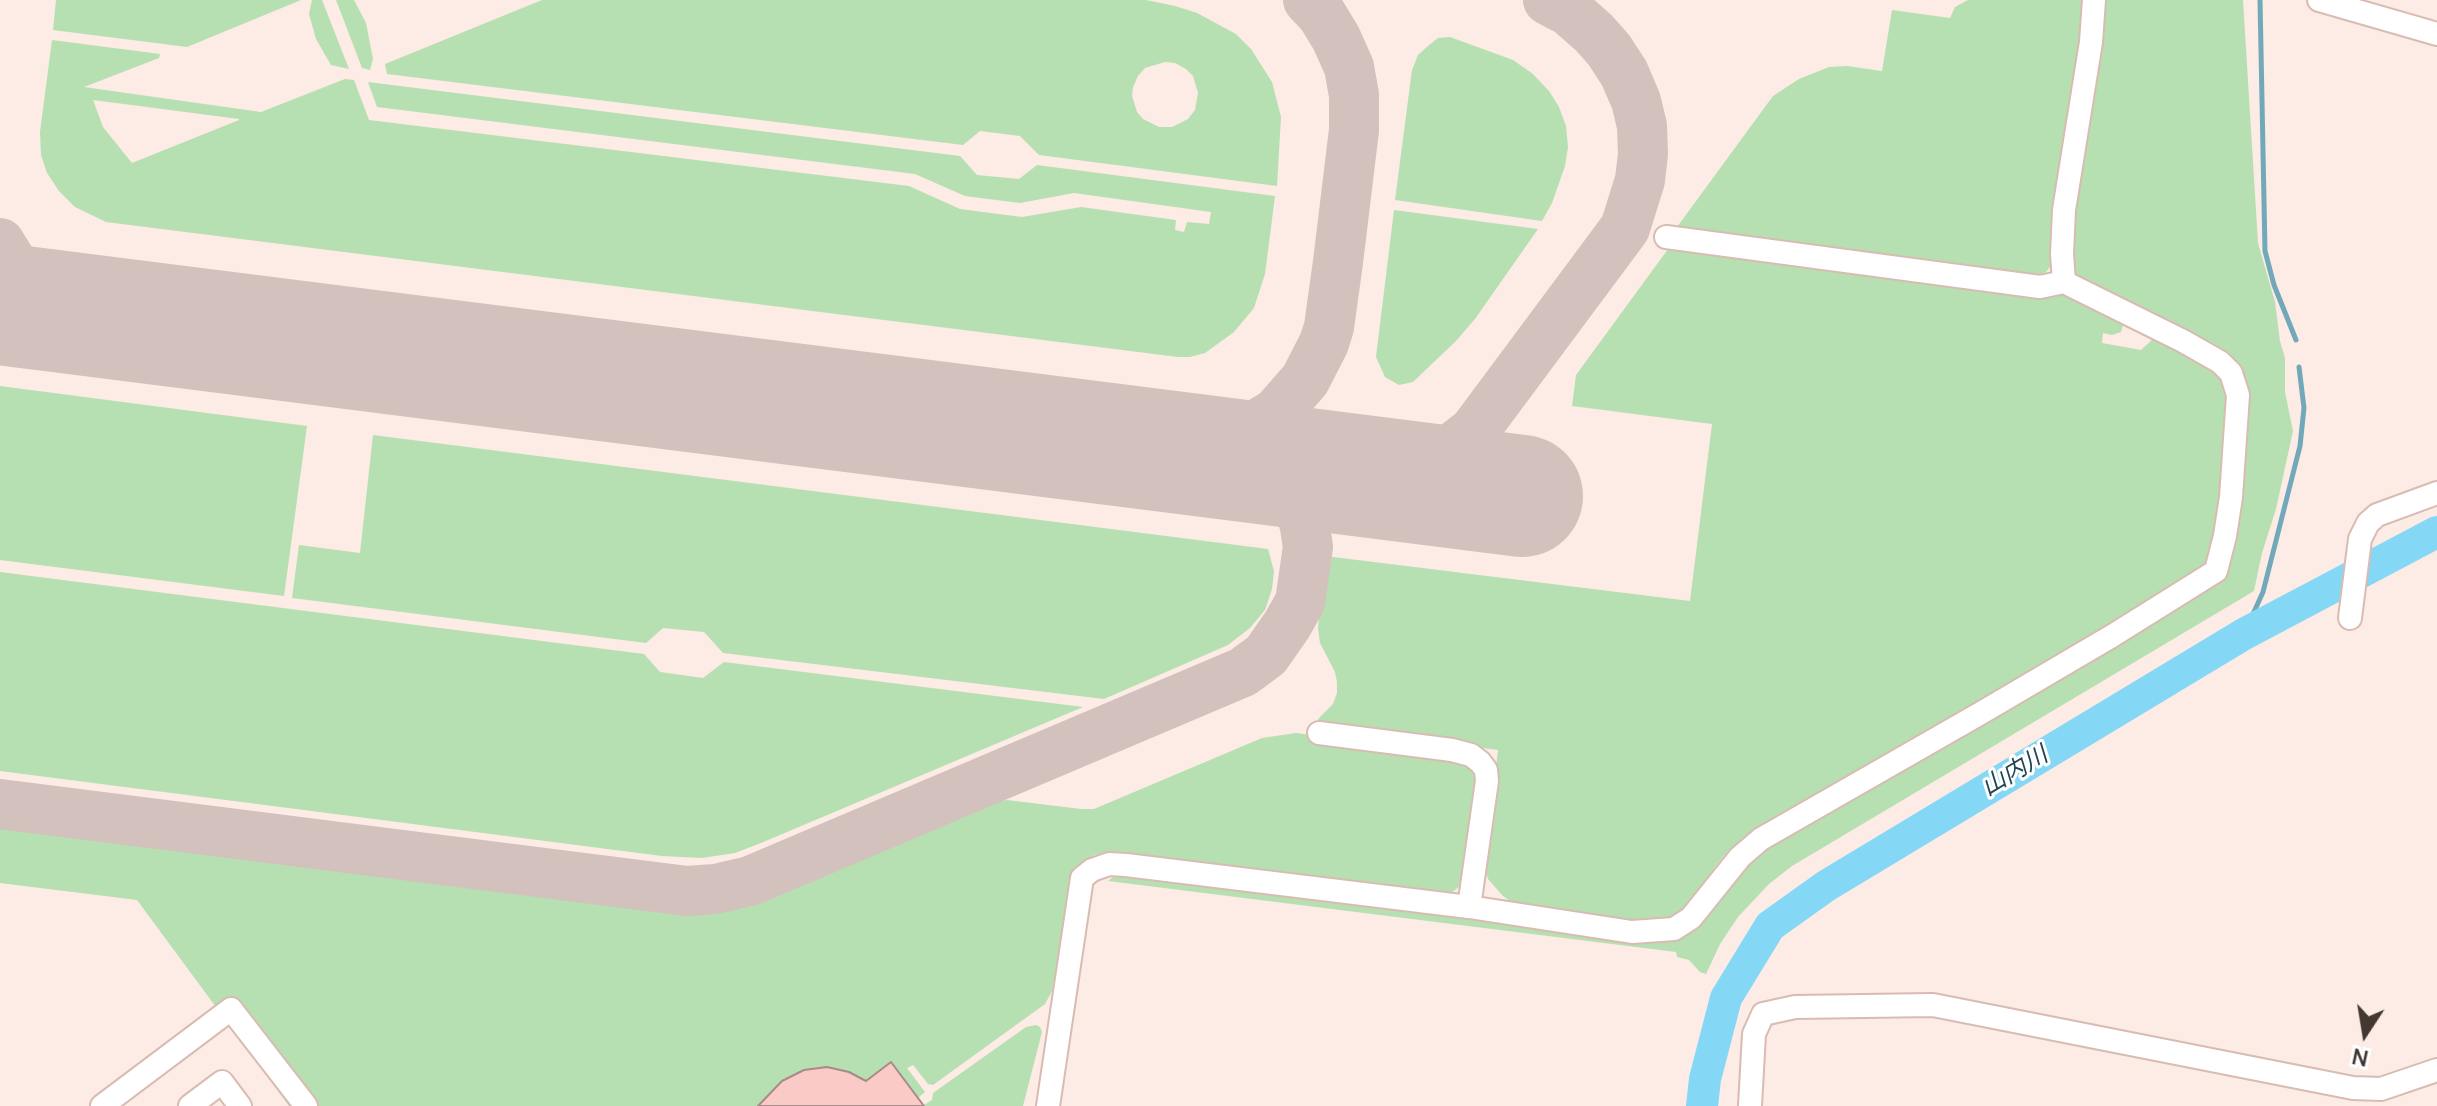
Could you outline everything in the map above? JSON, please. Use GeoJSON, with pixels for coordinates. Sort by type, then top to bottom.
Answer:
{"type":"FeatureCollection","features":[{"type":"Feature","properties":{"kind":"street"},"geometry":{"type":"LineString","coordinates":[[2064,282],[2064,210],[2091,42],[2094,0]]}},
{"type":"Feature","properties":{"kind":"street"},"geometry":{"type":"LineString","coordinates":[[2319,0],[2437,34]]}},
{"type":"Feature","properties":{"kind":"street"},"geometry":{"type":"LineString","coordinates":[[1048,1106],[1082,878],[1092,870],[1109,864],[1126,865],[1469,907],[1632,932],[1674,929],[1691,918],[1740,857],[1761,839],[1994,706],[2216,571],[2231,497],[2238,395],[2231,373],[2220,362],[2064,282],[2040,287],[1666,237]]}},
{"type":"Feature","properties":{"kind":"street"},"geometry":{"type":"LineString","coordinates":[[2350,618],[2360,539],[2368,523],[2377,515],[2437,493]]}},
{"type":"Feature","properties":{"kind":"street"},"geometry":{"type":"LineString","coordinates":[[1319,733],[1452,750],[1471,755],[1480,762],[1486,770],[1487,781],[1469,907]]}},
{"type":"Feature","properties":{"kind":"street"},"geometry":{"type":"LineString","coordinates":[[1750,1106],[1754,1034],[1763,1014],[1795,1007],[1933,1005],[2353,1088],[2381,1089],[2437,1070]]}},
{"type":"Feature","properties":{"kind":"street"},"geometry":{"type":"LineString","coordinates":[[102,1106],[231,1009],[306,1106]]}},
{"type":"Feature","properties":{"kind":"street"},"geometry":{"type":"LineString","coordinates":[[190,1106],[222,1082],[240,1106]]}},
{"type":"Feature","properties":{"kind":"green space"},"geometry":{"type":"Polygon","coordinates":[[[56,0],[301,0],[187,47],[53,30],[56,0]]]}},
{"type":"Feature","properties":{"kind":"green space"},"geometry":{"type":"Polygon","coordinates":[[[312,0],[322,0],[349,69],[331,65],[316,39],[309,14],[312,0]]]}},
{"type":"Feature","properties":{"kind":"green space"},"geometry":{"type":"Polygon","coordinates":[[[336,0],[354,0],[366,23],[373,59],[370,70],[362,68],[336,0]]]}},
{"type":"Feature","properties":{"kind":"green space"},"geometry":{"type":"Polygon","coordinates":[[[542,0],[1146,0],[1197,13],[1236,34],[1251,49],[1272,82],[1281,117],[1277,186],[1039,155],[1020,136],[980,131],[963,145],[387,74],[385,64],[542,0]],[[1165,62],[1145,68],[1133,87],[1132,96],[1137,112],[1143,119],[1159,127],[1172,127],[1188,119],[1195,110],[1198,93],[1193,76],[1175,63],[1165,62]]]}},
{"type":"Feature","properties":{"kind":"green space"},"geometry":{"type":"Polygon","coordinates":[[[1968,0],[2086,0],[2053,263],[2046,272],[2037,276],[1677,234],[1677,227],[1773,96],[1799,79],[1829,67],[1882,71],[1892,10],[1950,18],[1955,7],[1968,0]]]}},
{"type":"Feature","properties":{"kind":"green space"},"geometry":{"type":"Polygon","coordinates":[[[2102,0],[2243,0],[2258,243],[2275,302],[2285,358],[2285,392],[2293,431],[2254,591],[1792,866],[1769,884],[1738,917],[1720,944],[1706,974],[1689,960],[1677,957],[1676,952],[1108,881],[1123,874],[1676,939],[1689,934],[1699,925],[1740,863],[2205,587],[2244,392],[2083,280],[2074,272],[2068,252],[2102,0]]]}},
{"type":"Feature","properties":{"kind":"green space"},"geometry":{"type":"Polygon","coordinates":[[[1450,37],[1513,60],[1533,74],[1559,107],[1566,126],[1568,147],[1552,203],[1542,221],[1395,200],[1412,70],[1418,55],[1428,46],[1438,38],[1450,37]]]}},
{"type":"Feature","properties":{"kind":"green space"},"geometry":{"type":"Polygon","coordinates":[[[52,40],[160,54],[159,58],[84,87],[261,112],[345,79],[354,80],[369,120],[909,186],[960,209],[1022,217],[1081,207],[1176,220],[1175,230],[1184,232],[1187,222],[1209,224],[1211,212],[1074,193],[1020,203],[965,196],[915,174],[377,107],[368,82],[960,156],[977,175],[1019,179],[1037,165],[1275,196],[1265,274],[1254,308],[1234,332],[1205,353],[1178,357],[106,222],[75,207],[59,191],[47,173],[41,155],[40,132],[52,40]],[[93,100],[103,127],[132,163],[239,119],[93,100]]]}},
{"type":"Feature","properties":{"kind":"green space"},"geometry":{"type":"Polygon","coordinates":[[[1394,210],[1538,229],[1456,341],[1413,382],[1399,385],[1385,377],[1376,357],[1394,210]]]}},
{"type":"Feature","properties":{"kind":"green space"},"geometry":{"type":"Polygon","coordinates":[[[1671,245],[2077,295],[2123,325],[2121,332],[2112,335],[2103,333],[2102,343],[2141,350],[2154,338],[2209,366],[2227,387],[2231,401],[2217,535],[2210,559],[2203,569],[1746,837],[1728,851],[1715,867],[1697,903],[1678,919],[1653,923],[1526,905],[1503,896],[1488,879],[1485,868],[1498,750],[1320,726],[1318,719],[1333,704],[1337,682],[1320,643],[1318,628],[1325,556],[1690,601],[1712,424],[1572,406],[1576,375],[1671,245]]]}},
{"type":"Feature","properties":{"kind":"green space"},"geometry":{"type":"Polygon","coordinates":[[[0,386],[307,426],[284,596],[0,560],[0,386]]]}},
{"type":"Feature","properties":{"kind":"green space"},"geometry":{"type":"Polygon","coordinates":[[[373,435],[1268,549],[1274,571],[1272,589],[1265,610],[1250,628],[1228,645],[1104,699],[723,653],[704,632],[663,628],[646,643],[292,598],[299,545],[360,553],[373,435]]]}},
{"type":"Feature","properties":{"kind":"green space"},"geometry":{"type":"Polygon","coordinates":[[[0,572],[644,654],[660,672],[703,678],[724,662],[1083,707],[735,853],[702,858],[662,856],[0,771],[0,572]]]}},
{"type":"Feature","properties":{"kind":"green space"},"geometry":{"type":"Polygon","coordinates":[[[1296,733],[1442,753],[1466,764],[1480,784],[1469,879],[1451,893],[1439,895],[1106,852],[1094,855],[1077,867],[1071,881],[1052,991],[1045,1004],[933,1085],[928,1084],[913,1065],[907,1068],[925,1092],[918,1098],[924,1105],[932,1100],[933,1093],[1026,1027],[1036,1025],[1042,1032],[1023,1106],[289,1106],[137,900],[0,883],[0,820],[665,906],[717,907],[763,894],[984,803],[1007,800],[1094,809],[1262,738],[1296,733]]]}},
{"type":"Feature","properties":{"kind":"building"},"geometry":{"type":"Polygon","coordinates":[[[891,1062],[924,1106],[758,1106],[782,1081],[804,1070],[827,1067],[849,1072],[866,1081],[891,1062]]]}},
{"type":"Feature","properties":{"kind":"waterway"},"geometry":{"type":"LineString","coordinates":[[2260,0],[2265,251],[2274,285],[2296,340]]}},
{"type":"Feature","properties":{"kind":"waterway"},"geometry":{"type":"LineString","coordinates":[[2244,634],[2263,592],[2300,446],[2304,408],[2299,367]]}},
{"type":"Feature","properties":{"kind":"waterway","name":"山内川"},"geometry":{"type":"LineString","coordinates":[[1702,1106],[1705,1079],[1726,998],[1770,926],[1826,886],[2244,634],[2437,532]]}},
{"type":"Feature","properties":{"kind":"taxiway"},"geometry":{"type":"LineString","coordinates":[[1161,452],[1217,444],[1238,436],[1276,413],[1305,380],[1324,343],[1329,327],[1354,130],[1354,95],[1349,67],[1336,38],[1308,0]]}},
{"type":"Feature","properties":{"kind":"taxiway"},"geometry":{"type":"LineString","coordinates":[[1363,475],[1412,467],[1442,456],[1474,431],[1625,228],[1640,180],[1643,154],[1642,126],[1636,101],[1624,73],[1609,50],[1569,11],[1548,0]]}},
{"type":"Feature","properties":{"kind":"taxiway"},"geometry":{"type":"LineString","coordinates":[[0,243],[11,261],[30,280],[86,309],[124,320]]}},
{"type":"Feature","properties":{"kind":"taxiway"},"geometry":{"type":"LineString","coordinates":[[0,804],[687,891],[715,889],[750,881],[1243,672],[1266,655],[1300,602],[1308,547],[1300,508],[1289,492],[1258,469],[1238,460]]}},
{"type":"Feature","properties":{"kind":"runway"},"geometry":{"type":"LineString","coordinates":[[0,304],[1522,496]]}}]}
